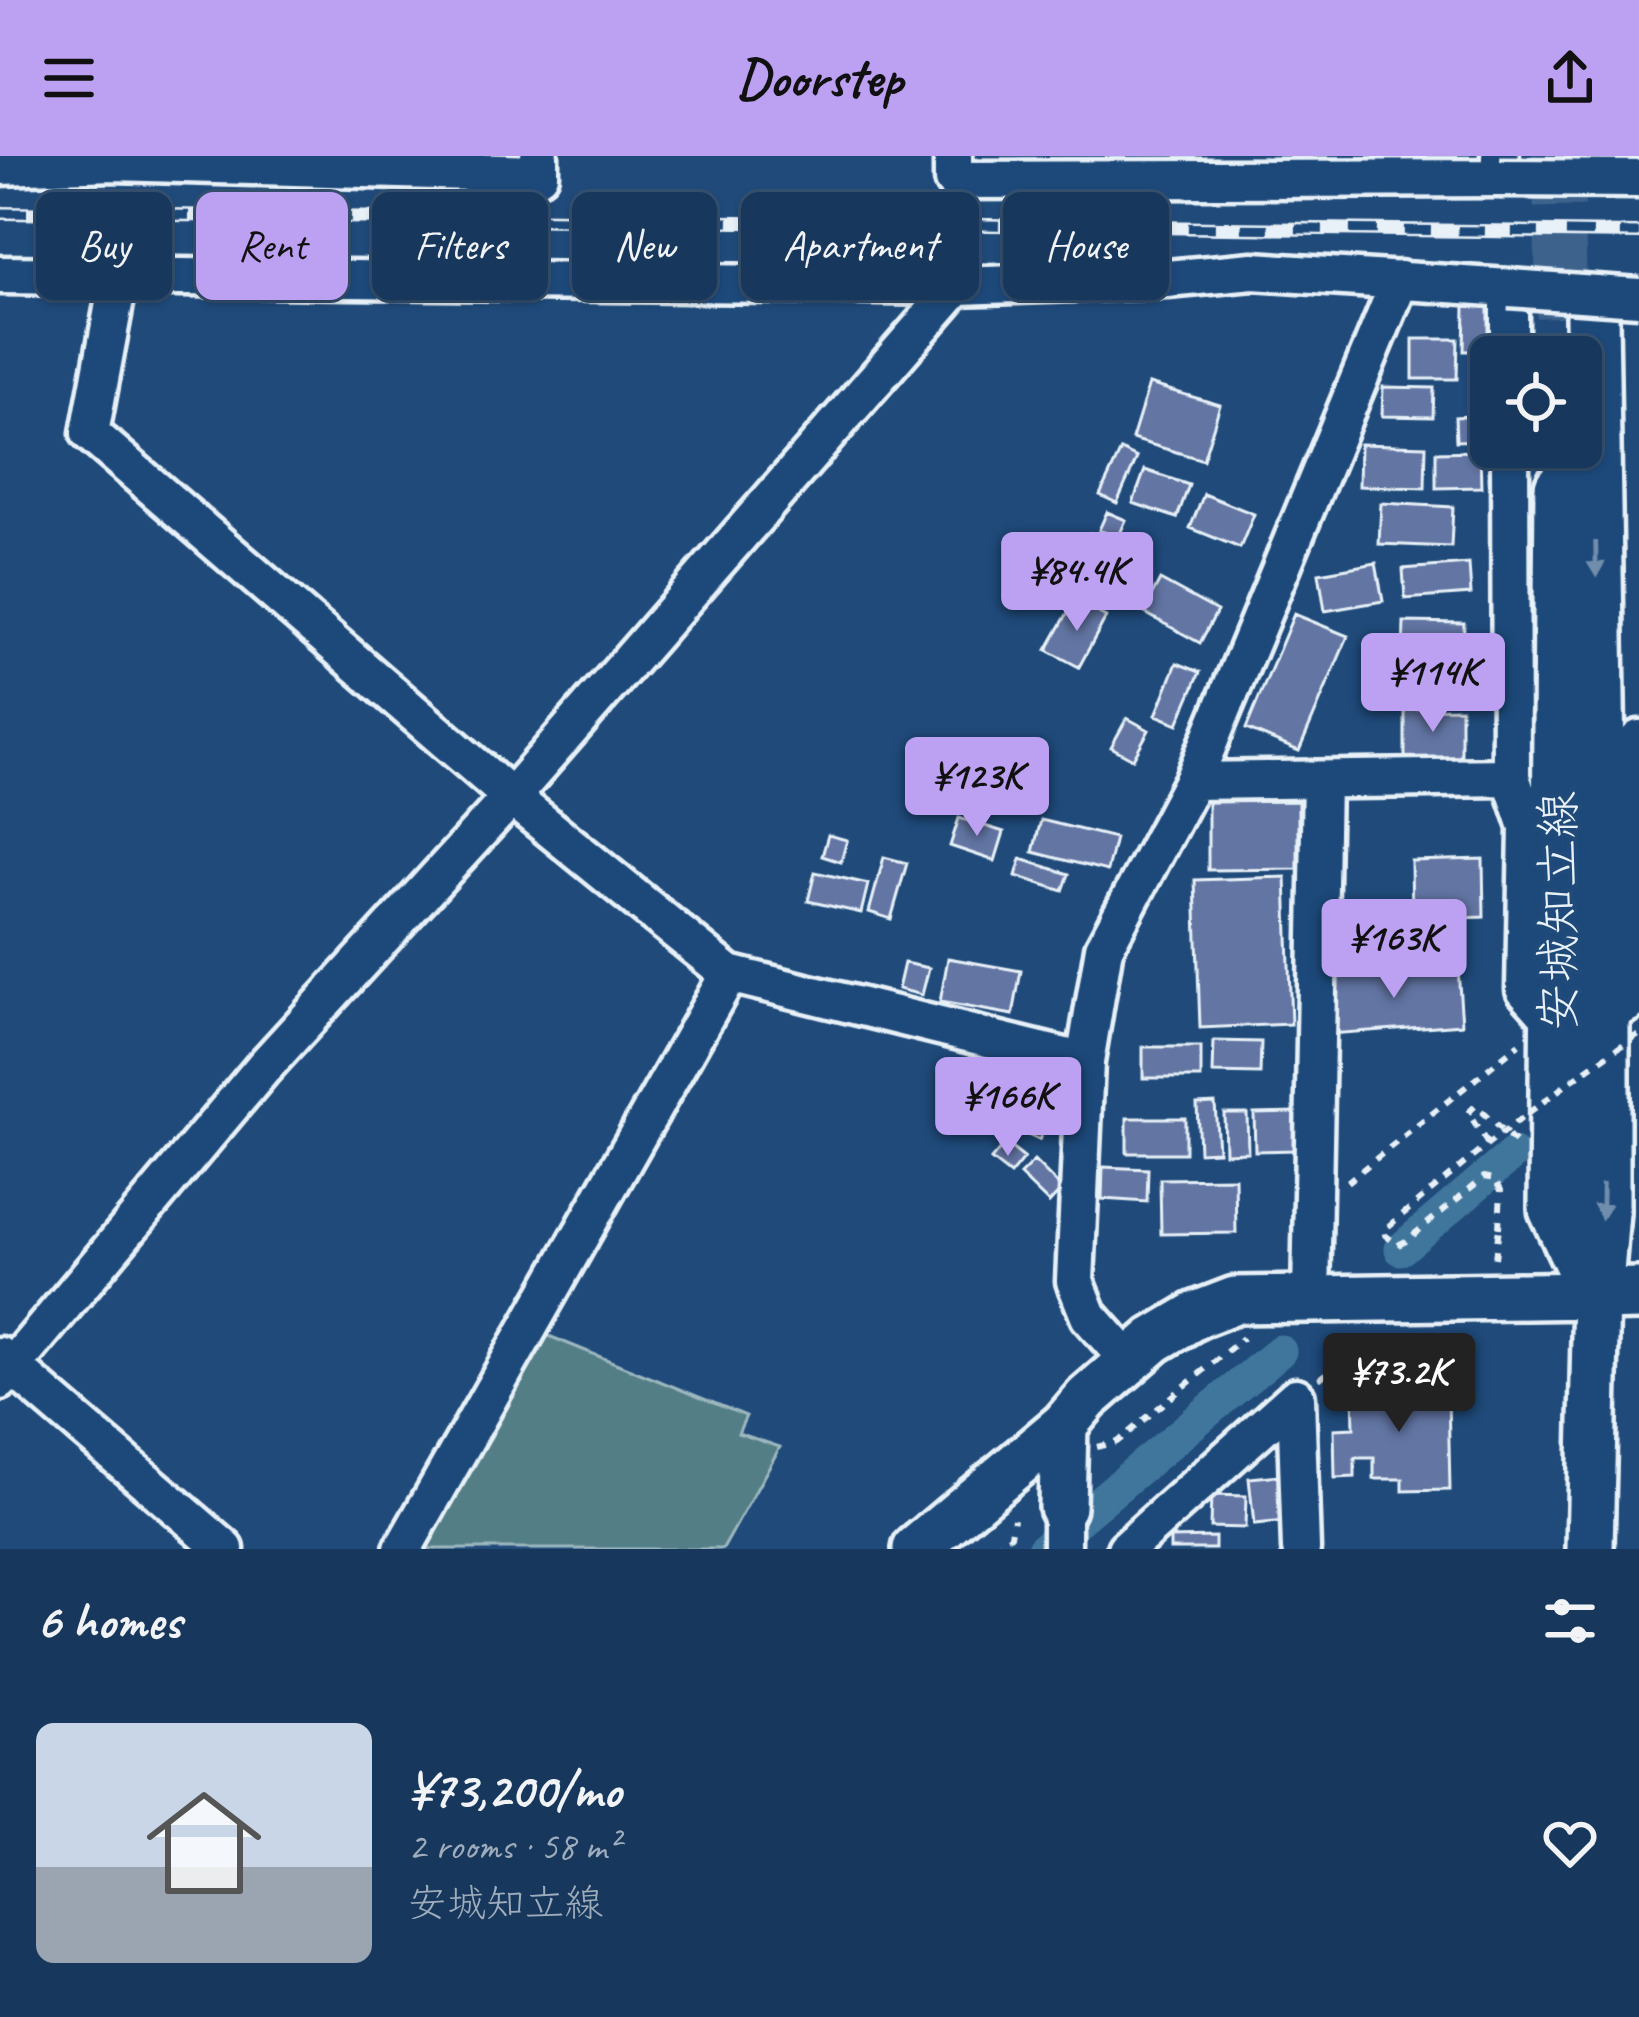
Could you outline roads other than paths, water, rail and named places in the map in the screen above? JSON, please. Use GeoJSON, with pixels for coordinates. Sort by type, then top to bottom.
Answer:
{"type":"FeatureCollection","features":[{"type":"Feature","properties":{"kind":"main road","name":"安城知立線"},"geometry":{"type":"LineString","coordinates":[[1572,330],[1581,1028]]}},
{"type":"Feature","properties":{"kind":"main road","name":"安城知立線"},"geometry":{"type":"LineString","coordinates":[[1562,468],[1581,1028],[1617,1294]]}},
{"type":"Feature","properties":{"kind":"street"},"geometry":{"type":"LineString","coordinates":[[0,166],[113,159],[539,174],[539,156]]}},
{"type":"Feature","properties":{"kind":"street"},"geometry":{"type":"LineString","coordinates":[[953,156],[953,180],[1500,167],[1639,179]]}},
{"type":"Feature","properties":{"kind":"street"},"geometry":{"type":"LineString","coordinates":[[979,285],[1253,271],[1639,297]]}},
{"type":"Feature","properties":{"kind":"street"},"geometry":{"type":"LineString","coordinates":[[0,274],[36,275]]}},
{"type":"Feature","properties":{"kind":"street"},"geometry":{"type":"LineString","coordinates":[[172,279],[741,284]]}},
{"type":"Feature","properties":{"kind":"street"},"geometry":{"type":"LineString","coordinates":[[1129,1361],[1089,1316],[1075,1281],[1084,1062],[1104,948],[1193,781],[1400,280]]}},
{"type":"Feature","properties":{"kind":"street"},"geometry":{"type":"LineString","coordinates":[[1509,288],[1510,336]]}},
{"type":"Feature","properties":{"kind":"street"},"geometry":{"type":"LineString","coordinates":[[115,300],[90,433],[511,797],[729,974],[1084,1062]]}},
{"type":"Feature","properties":{"kind":"street"},"geometry":{"type":"LineString","coordinates":[[225,1549],[4,1368],[263,1068],[511,797],[946,300]]}},
{"type":"Feature","properties":{"kind":"street"},"geometry":{"type":"LineString","coordinates":[[1510,468],[1511,776],[1528,827],[1525,988],[1581,1028],[1632,1000],[1637,983],[1630,757],[1639,739]]}},
{"type":"Feature","properties":{"kind":"street"},"geometry":{"type":"LineString","coordinates":[[1193,781],[1511,776]]}},
{"type":"Feature","properties":{"kind":"street"},"geometry":{"type":"LineString","coordinates":[[1311,1298],[1321,781]]}},
{"type":"Feature","properties":{"kind":"street"},"geometry":{"type":"LineString","coordinates":[[403,1549],[729,974]]}},
{"type":"Feature","properties":{"kind":"street"},"geometry":{"type":"LineString","coordinates":[[1062,1528],[1087,1398],[1129,1361],[1196,1315],[1235,1300],[1617,1294],[1590,1549]]}},
{"type":"Feature","properties":{"kind":"street"},"geometry":{"type":"LineString","coordinates":[[1126,1549],[1296,1397],[1301,1549]]}},
{"type":"Feature","properties":{"kind":"street"},"geometry":{"type":"LineString","coordinates":[[916,1549],[1076,1437]]}},
{"type":"Feature","properties":{"kind":"waterway"},"geometry":{"type":"LineString","coordinates":[[1401,1249],[1513,1154]]}},
{"type":"Feature","properties":{"kind":"waterway"},"geometry":{"type":"LineString","coordinates":[[1043,1549],[1280,1351]]}},
{"type":"Feature","properties":{"kind":"tunnel"},"geometry":{"type":"LineString","coordinates":[[1558,156],[1562,317]]}},
{"type":"Feature","properties":{"kind":"railway"},"geometry":{"type":"LineString","coordinates":[[0,213],[1639,233]]}}]}
